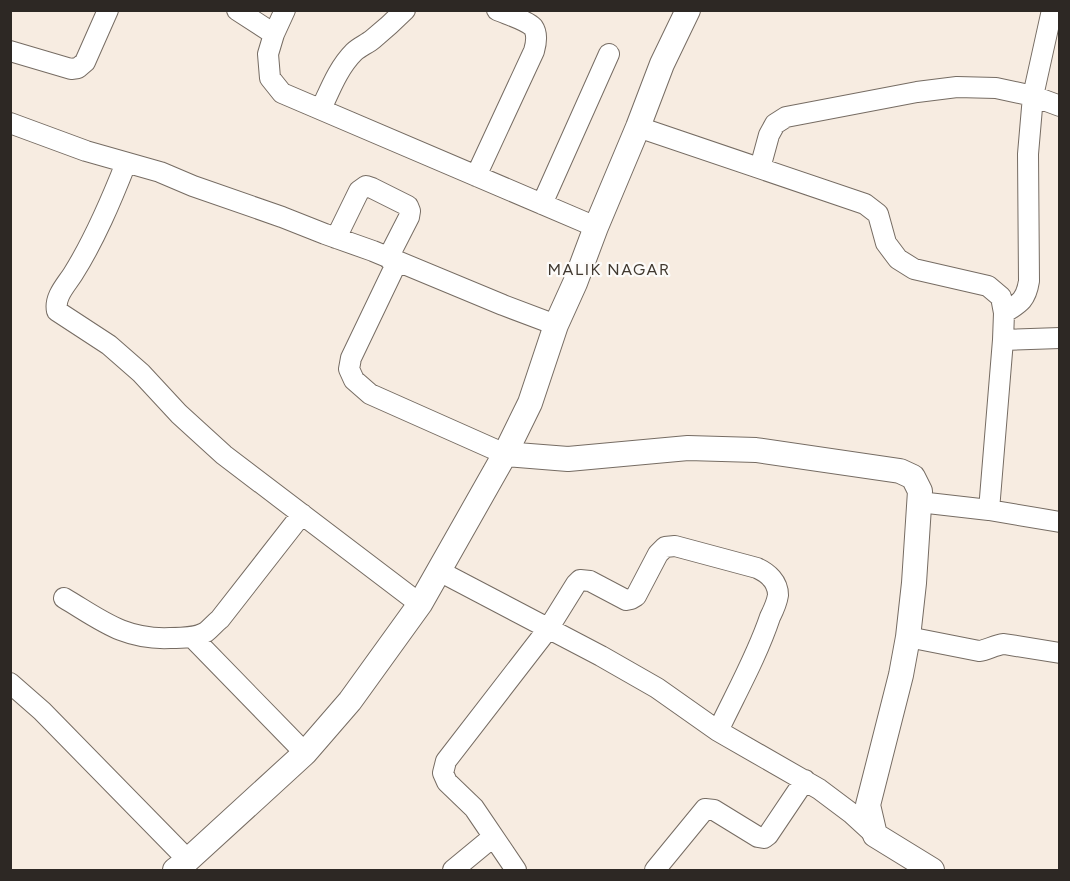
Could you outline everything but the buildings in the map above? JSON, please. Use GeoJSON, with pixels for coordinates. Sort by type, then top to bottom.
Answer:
{"type":"FeatureCollection","features":[{"type":"Feature","properties":{"kind":"street"},"geometry":{"type":"LineString","coordinates":[[10,51],[71,69],[78,68],[85,62],[108,10]]}},
{"type":"Feature","properties":{"kind":"street"},"geometry":{"type":"LineString","coordinates":[[237,10],[274,34]]}},
{"type":"Feature","properties":{"kind":"street"},"geometry":{"type":"LineString","coordinates":[[285,10],[268,54],[270,78],[282,93],[596,227]]}},
{"type":"Feature","properties":{"kind":"street"},"geometry":{"type":"LineString","coordinates":[[321,109],[339,71],[347,60],[405,10]]}},
{"type":"Feature","properties":{"kind":"street"},"geometry":{"type":"LineString","coordinates":[[476,176],[534,51],[537,38],[537,19],[521,20],[497,10]]}},
{"type":"Feature","properties":{"kind":"street"},"geometry":{"type":"LineString","coordinates":[[10,683],[42,711],[182,866],[305,753],[350,701],[420,604],[505,454],[530,403],[556,326],[662,64],[687,10]]}},
{"type":"Feature","properties":{"kind":"street"},"geometry":{"type":"LineString","coordinates":[[1004,313],[1019,304],[1027,293],[1029,281],[1028,154],[1033,96],[1052,10]]}},
{"type":"Feature","properties":{"kind":"street"},"geometry":{"type":"LineString","coordinates":[[542,204],[609,54]]}},
{"type":"Feature","properties":{"kind":"street"},"geometry":{"type":"LineString","coordinates":[[760,168],[769,135],[775,124],[786,117],[917,92],[957,87],[996,88],[1033,96],[1059,106]]}},
{"type":"Feature","properties":{"kind":"street"},"geometry":{"type":"LineString","coordinates":[[10,123],[86,151],[160,172],[282,216],[556,326]]}},
{"type":"Feature","properties":{"kind":"street"},"geometry":{"type":"LineString","coordinates":[[638,127],[865,204],[878,214],[886,243],[898,259],[914,269],[988,286],[1001,297],[1004,313],[1003,340],[989,510]]}},
{"type":"Feature","properties":{"kind":"street"},"geometry":{"type":"LineString","coordinates":[[126,163],[108,208],[83,258],[55,304],[57,311],[109,345],[141,373],[179,414],[224,455],[420,604]]}},
{"type":"Feature","properties":{"kind":"street"},"geometry":{"type":"LineString","coordinates":[[336,238],[359,191],[366,186],[408,206],[409,217],[351,358],[349,369],[354,381],[370,394],[505,454],[568,459],[688,448],[756,450],[900,471],[913,477],[920,491],[914,583],[901,675],[868,805],[875,835]]}},
{"type":"Feature","properties":{"kind":"street"},"geometry":{"type":"LineString","coordinates":[[1003,340],[1059,338]]}},
{"type":"Feature","properties":{"kind":"street"},"geometry":{"type":"LineString","coordinates":[[919,502],[989,510],[1059,522]]}},
{"type":"Feature","properties":{"kind":"street"},"geometry":{"type":"LineString","coordinates":[[64,598],[110,626],[130,635],[153,639],[192,637],[205,632],[220,619],[302,514]]}},
{"type":"Feature","properties":{"kind":"street"},"geometry":{"type":"LineString","coordinates":[[516,870],[474,808],[447,782],[443,772],[446,761],[548,629],[580,580],[590,581],[626,600],[631,600],[636,596],[658,554],[665,547],[675,546],[768,573],[775,583],[778,596],[753,660],[718,730]]}},
{"type":"Feature","properties":{"kind":"street"},"geometry":{"type":"LineString","coordinates":[[439,571],[657,688],[718,730],[819,789],[875,835],[932,870]]}},
{"type":"Feature","properties":{"kind":"street"},"geometry":{"type":"LineString","coordinates":[[192,637],[305,753]]}},
{"type":"Feature","properties":{"kind":"street"},"geometry":{"type":"LineString","coordinates":[[908,637],[979,651],[985,651],[996,644],[1004,644],[1059,653]]}},
{"type":"Feature","properties":{"kind":"street"},"geometry":{"type":"LineString","coordinates":[[656,870],[705,809],[714,810],[758,837],[764,838],[805,780]]}},
{"type":"Feature","properties":{"kind":"street"},"geometry":{"type":"LineString","coordinates":[[453,870],[493,837]]}},
{"type":"Feature","properties":{"kind":"district","name":"MALIK NAGAR"},"geometry":{"type":"Point","coordinates":[609,269]}}]}
